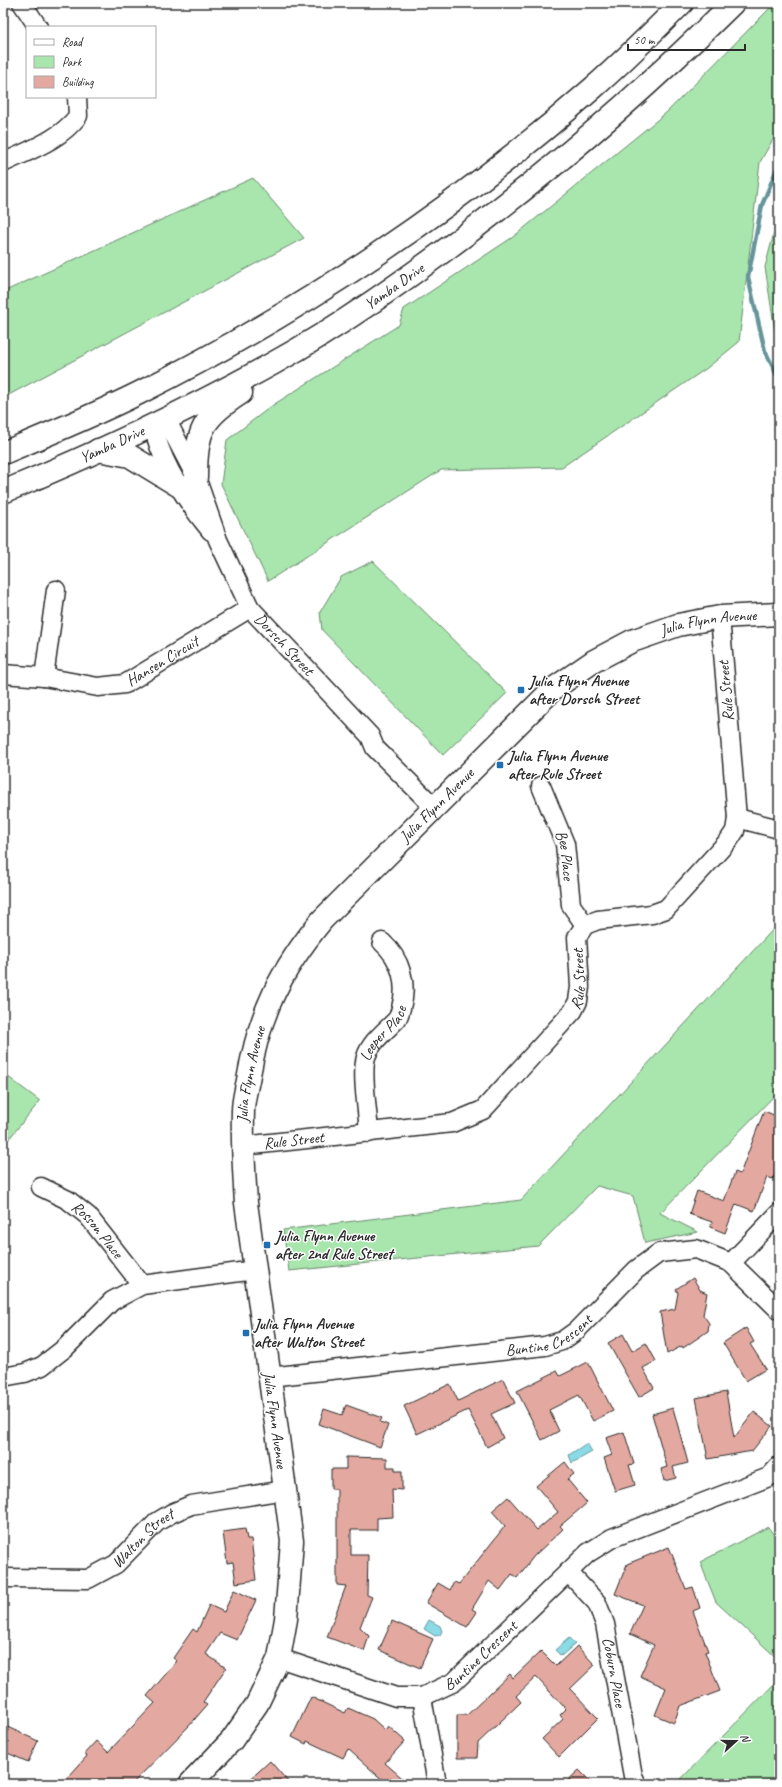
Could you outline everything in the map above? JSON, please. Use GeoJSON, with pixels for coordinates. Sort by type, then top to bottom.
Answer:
{"type":"FeatureCollection","features":[{"type":"Feature","properties":{"kind":"main road"},"geometry":{"type":"LineString","coordinates":[[641,44],[667,3]]}},
{"type":"Feature","properties":{"kind":"main road"},"geometry":{"type":"LineString","coordinates":[[3,453],[144,391],[249,334],[360,265],[436,213],[517,151],[593,88],[641,44],[682,3]]}},
{"type":"Feature","properties":{"kind":"main road","name":"Yamba Drive"},"geometry":{"type":"LineString","coordinates":[[3,492],[160,422],[272,364],[381,296],[540,178],[615,115],[687,49],[733,3]]}},
{"type":"Feature","properties":{"kind":"main road"},"geometry":{"type":"LineString","coordinates":[[98,450],[130,456],[188,482],[202,432],[207,420],[219,408],[249,388],[272,364]]}},
{"type":"Feature","properties":{"kind":"main road"},"geometry":{"type":"LineString","coordinates":[[144,391],[160,422]]}},
{"type":"Feature","properties":{"kind":"main road","name":"Julia Flynn Avenue"},"geometry":{"type":"LineString","coordinates":[[190,1784],[232,1740],[258,1704],[279,1658],[286,1619],[292,1541],[246,1203],[243,1146],[243,1110],[250,1067],[262,1020],[278,982],[298,950],[322,920],[553,689],[594,661],[632,641],[678,625],[720,617],[779,614]]}},
{"type":"Feature","properties":{"kind":"street"},"geometry":{"type":"LineString","coordinates":[[22,3],[37,26]]}},
{"type":"Feature","properties":{"kind":"street"},"geometry":{"type":"LineString","coordinates":[[3,163],[54,138],[70,127],[78,116],[77,98]]}},
{"type":"Feature","properties":{"kind":"street","name":"Dorsch Street"},"geometry":{"type":"LineString","coordinates":[[160,422],[156,440],[188,482],[190,506],[218,540],[254,613],[370,736],[385,740],[438,803]]}},
{"type":"Feature","properties":{"kind":"street"},"geometry":{"type":"LineString","coordinates":[[44,677],[56,590]]}},
{"type":"Feature","properties":{"kind":"street","name":"Hansen Circuit"},"geometry":{"type":"LineString","coordinates":[[3,674],[44,677],[98,687],[125,684],[254,613]]}},
{"type":"Feature","properties":{"kind":"street","name":"Rule Street"},"geometry":{"type":"LineString","coordinates":[[243,1146],[452,1123],[483,1110],[573,1011],[578,1001],[580,987],[577,937],[585,925],[598,920],[652,914],[666,909],[735,831],[737,818],[720,617]]}},
{"type":"Feature","properties":{"kind":"street","name":"Bee Place"},"geometry":{"type":"LineString","coordinates":[[541,786],[566,844],[571,905],[585,925]]}},
{"type":"Feature","properties":{"kind":"street"},"geometry":{"type":"LineString","coordinates":[[737,818],[779,829]]}},
{"type":"Feature","properties":{"kind":"street","name":"Leeper Place"},"geometry":{"type":"LineString","coordinates":[[369,1132],[364,1066],[366,1055],[376,1039],[398,1018],[405,996],[402,972],[389,948],[382,942]]}},
{"type":"Feature","properties":{"kind":"street","name":"Rosson Place"},"geometry":{"type":"LineString","coordinates":[[41,1187],[68,1200],[88,1216],[142,1285]]}},
{"type":"Feature","properties":{"kind":"street"},"geometry":{"type":"LineString","coordinates":[[731,1263],[779,1213]]}},
{"type":"Feature","properties":{"kind":"street","name":"Buntine Crescent"},"geometry":{"type":"LineString","coordinates":[[270,1378],[545,1346],[562,1341],[576,1331],[636,1270],[659,1253],[696,1249],[731,1263],[779,1310]]}},
{"type":"Feature","properties":{"kind":"street"},"geometry":{"type":"LineString","coordinates":[[3,1377],[25,1374],[42,1366],[65,1348],[112,1301],[142,1285],[255,1270]]}},
{"type":"Feature","properties":{"kind":"street","name":"Buntine Crescent"},"geometry":{"type":"LineString","coordinates":[[279,1658],[396,1697],[422,1697],[454,1682],[588,1553],[612,1538],[769,1477],[779,1466]]}},
{"type":"Feature","properties":{"kind":"street","name":"Walton Street"},"geometry":{"type":"LineString","coordinates":[[3,1578],[88,1579],[116,1564],[157,1522],[172,1513],[191,1505],[285,1490]]}},
{"type":"Feature","properties":{"kind":"street","name":"Coburn Place"},"geometry":{"type":"LineString","coordinates":[[568,1572],[597,1603],[605,1624],[632,1776],[636,1784]]}},
{"type":"Feature","properties":{"kind":"street"},"geometry":{"type":"LineString","coordinates":[[422,1697],[436,1784]]}},
{"type":"Feature","properties":{"kind":"green space"},"geometry":{"type":"Polygon","coordinates":[[[779,7],[779,129],[760,162],[739,342],[707,368],[562,467],[441,470],[268,581],[221,484],[227,440],[273,405],[399,325],[404,309],[513,237],[667,112],[770,8],[779,7]]]}},
{"type":"Feature","properties":{"kind":"green space"},"geometry":{"type":"Polygon","coordinates":[[[253,178],[304,238],[3,398],[3,292],[253,178]]]}},
{"type":"Feature","properties":{"kind":"green space"},"geometry":{"type":"Polygon","coordinates":[[[779,214],[779,357],[765,267],[779,214]]]}},
{"type":"Feature","properties":{"kind":"green space"},"geometry":{"type":"Polygon","coordinates":[[[373,561],[507,693],[443,755],[322,630],[320,612],[341,577],[373,561]]]}},
{"type":"Feature","properties":{"kind":"green space"},"geometry":{"type":"Polygon","coordinates":[[[779,923],[779,1095],[777,1093],[660,1213],[698,1232],[645,1243],[633,1196],[597,1186],[538,1246],[289,1271],[283,1230],[521,1200],[779,923]]]}},
{"type":"Feature","properties":{"kind":"green space"},"geometry":{"type":"Polygon","coordinates":[[[3,1073],[40,1101],[3,1146],[3,1073]]]}},
{"type":"Feature","properties":{"kind":"green space"},"geometry":{"type":"Polygon","coordinates":[[[768,1527],[779,1542],[779,1660],[716,1602],[700,1562],[768,1527]]]}},
{"type":"Feature","properties":{"kind":"green space"},"geometry":{"type":"Polygon","coordinates":[[[779,1679],[779,1784],[676,1784],[779,1679]]]}},
{"type":"Feature","properties":{"kind":"water"},"geometry":{"type":"Polygon","coordinates":[[[587,1443],[592,1452],[572,1463],[569,1455],[587,1443]]]}},
{"type":"Feature","properties":{"kind":"water"},"geometry":{"type":"Polygon","coordinates":[[[429,1620],[440,1626],[442,1631],[440,1635],[435,1636],[424,1629],[429,1620]]]}},
{"type":"Feature","properties":{"kind":"water"},"geometry":{"type":"Polygon","coordinates":[[[569,1638],[575,1644],[561,1656],[555,1650],[569,1638]]]}},
{"type":"Feature","properties":{"kind":"building"},"geometry":{"type":"Polygon","coordinates":[[[764,1111],[779,1117],[779,1162],[773,1179],[767,1177],[754,1211],[736,1204],[725,1233],[710,1227],[712,1222],[689,1214],[697,1191],[724,1201],[735,1172],[740,1174],[764,1111]]]}},
{"type":"Feature","properties":{"kind":"building"},"geometry":{"type":"Polygon","coordinates":[[[693,1278],[700,1290],[707,1293],[703,1315],[709,1323],[708,1331],[683,1348],[682,1346],[667,1354],[660,1312],[675,1309],[678,1293],[676,1289],[693,1278]]]}},
{"type":"Feature","properties":{"kind":"building"},"geometry":{"type":"Polygon","coordinates":[[[746,1328],[754,1342],[750,1344],[766,1369],[746,1381],[723,1343],[746,1328]]]}},
{"type":"Feature","properties":{"kind":"building"},"geometry":{"type":"Polygon","coordinates":[[[623,1334],[632,1351],[646,1343],[656,1361],[643,1368],[654,1388],[639,1397],[608,1343],[623,1334]]]}},
{"type":"Feature","properties":{"kind":"building"},"geometry":{"type":"Polygon","coordinates":[[[588,1362],[613,1411],[593,1421],[579,1395],[549,1410],[559,1431],[542,1440],[517,1391],[557,1371],[560,1376],[588,1362]]]}},
{"type":"Feature","properties":{"kind":"building"},"geometry":{"type":"Polygon","coordinates":[[[503,1379],[515,1403],[491,1414],[503,1438],[487,1447],[468,1410],[417,1434],[404,1406],[450,1384],[458,1401],[503,1379]]]}},
{"type":"Feature","properties":{"kind":"building"},"geometry":{"type":"Polygon","coordinates":[[[726,1392],[734,1438],[754,1412],[772,1426],[752,1451],[708,1459],[696,1398],[726,1392]]]}},
{"type":"Feature","properties":{"kind":"building"},"geometry":{"type":"Polygon","coordinates":[[[346,1405],[382,1418],[380,1422],[388,1425],[380,1447],[319,1424],[324,1409],[342,1415],[346,1405]]]}},
{"type":"Feature","properties":{"kind":"building"},"geometry":{"type":"Polygon","coordinates":[[[673,1408],[688,1463],[673,1467],[676,1478],[664,1481],[661,1469],[667,1467],[652,1414],[673,1408]]]}},
{"type":"Feature","properties":{"kind":"building"},"geometry":{"type":"Polygon","coordinates":[[[624,1432],[634,1464],[629,1465],[635,1485],[615,1491],[604,1458],[612,1455],[606,1438],[624,1432]]]}},
{"type":"Feature","properties":{"kind":"building"},"geometry":{"type":"Polygon","coordinates":[[[346,1457],[387,1458],[387,1467],[395,1467],[395,1471],[402,1471],[402,1490],[392,1489],[393,1517],[377,1518],[377,1530],[351,1530],[351,1555],[368,1555],[367,1595],[372,1597],[360,1627],[369,1636],[364,1651],[327,1637],[346,1586],[337,1585],[337,1489],[331,1489],[331,1469],[346,1469],[346,1457]]]}},
{"type":"Feature","properties":{"kind":"building"},"geometry":{"type":"Polygon","coordinates":[[[565,1462],[574,1474],[567,1479],[587,1503],[560,1526],[563,1529],[534,1556],[517,1578],[512,1574],[500,1590],[489,1581],[472,1609],[477,1612],[467,1627],[426,1603],[438,1583],[450,1590],[454,1582],[459,1584],[505,1526],[492,1511],[508,1497],[537,1530],[558,1512],[536,1486],[565,1462]]]}},
{"type":"Feature","properties":{"kind":"building"},"geometry":{"type":"Polygon","coordinates":[[[245,1529],[247,1539],[251,1539],[256,1580],[236,1583],[233,1562],[227,1563],[223,1532],[245,1529]]]}},
{"type":"Feature","properties":{"kind":"building"},"geometry":{"type":"Polygon","coordinates":[[[669,1547],[686,1589],[693,1587],[700,1608],[693,1611],[708,1651],[705,1652],[720,1691],[680,1706],[674,1723],[655,1715],[666,1688],[640,1676],[654,1645],[630,1634],[643,1605],[615,1594],[627,1564],[669,1547]]]}},
{"type":"Feature","properties":{"kind":"building"},"geometry":{"type":"Polygon","coordinates":[[[234,1590],[256,1600],[237,1640],[220,1633],[206,1654],[226,1668],[203,1702],[207,1705],[189,1726],[132,1784],[62,1784],[87,1756],[84,1754],[96,1741],[108,1752],[155,1703],[147,1696],[177,1661],[173,1658],[193,1629],[197,1632],[209,1605],[224,1612],[234,1590]]]}},
{"type":"Feature","properties":{"kind":"building"},"geometry":{"type":"Polygon","coordinates":[[[392,1621],[433,1639],[420,1668],[379,1650],[392,1621]]]}},
{"type":"Feature","properties":{"kind":"building"},"geometry":{"type":"Polygon","coordinates":[[[577,1646],[595,1665],[570,1689],[598,1718],[559,1757],[542,1739],[563,1719],[560,1715],[566,1709],[536,1677],[516,1696],[521,1702],[478,1743],[477,1758],[457,1758],[457,1715],[467,1715],[510,1674],[513,1678],[541,1651],[556,1666],[577,1646]]]}},
{"type":"Feature","properties":{"kind":"building"},"geometry":{"type":"Polygon","coordinates":[[[311,1697],[345,1713],[348,1708],[373,1719],[385,1730],[388,1726],[405,1741],[385,1763],[409,1784],[387,1784],[348,1749],[343,1758],[307,1741],[306,1744],[292,1737],[311,1697]]]}},
{"type":"Feature","properties":{"kind":"building"},"geometry":{"type":"Polygon","coordinates":[[[3,1725],[38,1741],[28,1762],[3,1751],[3,1725]]]}},
{"type":"Feature","properties":{"kind":"building"},"geometry":{"type":"Polygon","coordinates":[[[270,1761],[290,1784],[245,1784],[270,1761]]]}},
{"type":"Feature","properties":{"kind":"building"},"geometry":{"type":"Polygon","coordinates":[[[579,1770],[593,1784],[564,1784],[579,1770]]]}},
{"type":"Feature","properties":{"kind":"waterway"},"geometry":{"type":"LineString","coordinates":[[779,164],[762,205],[748,277],[765,351],[779,379]]}},
{"type":"Feature","properties":{"kind":"place","name":"Julia Flynn Avenue after Dorsch Street"},"geometry":{"type":"Point","coordinates":[521,690]}},
{"type":"Feature","properties":{"kind":"place","name":"Julia Flynn Avenue after Rule Street"},"geometry":{"type":"Point","coordinates":[500,765]}},
{"type":"Feature","properties":{"kind":"place","name":"Julia Flynn Avenue after 2nd Rule Street"},"geometry":{"type":"Point","coordinates":[267,1245]}},
{"type":"Feature","properties":{"kind":"place","name":"Julia Flynn Avenue after Walton Street"},"geometry":{"type":"Point","coordinates":[246,1333]}}]}
